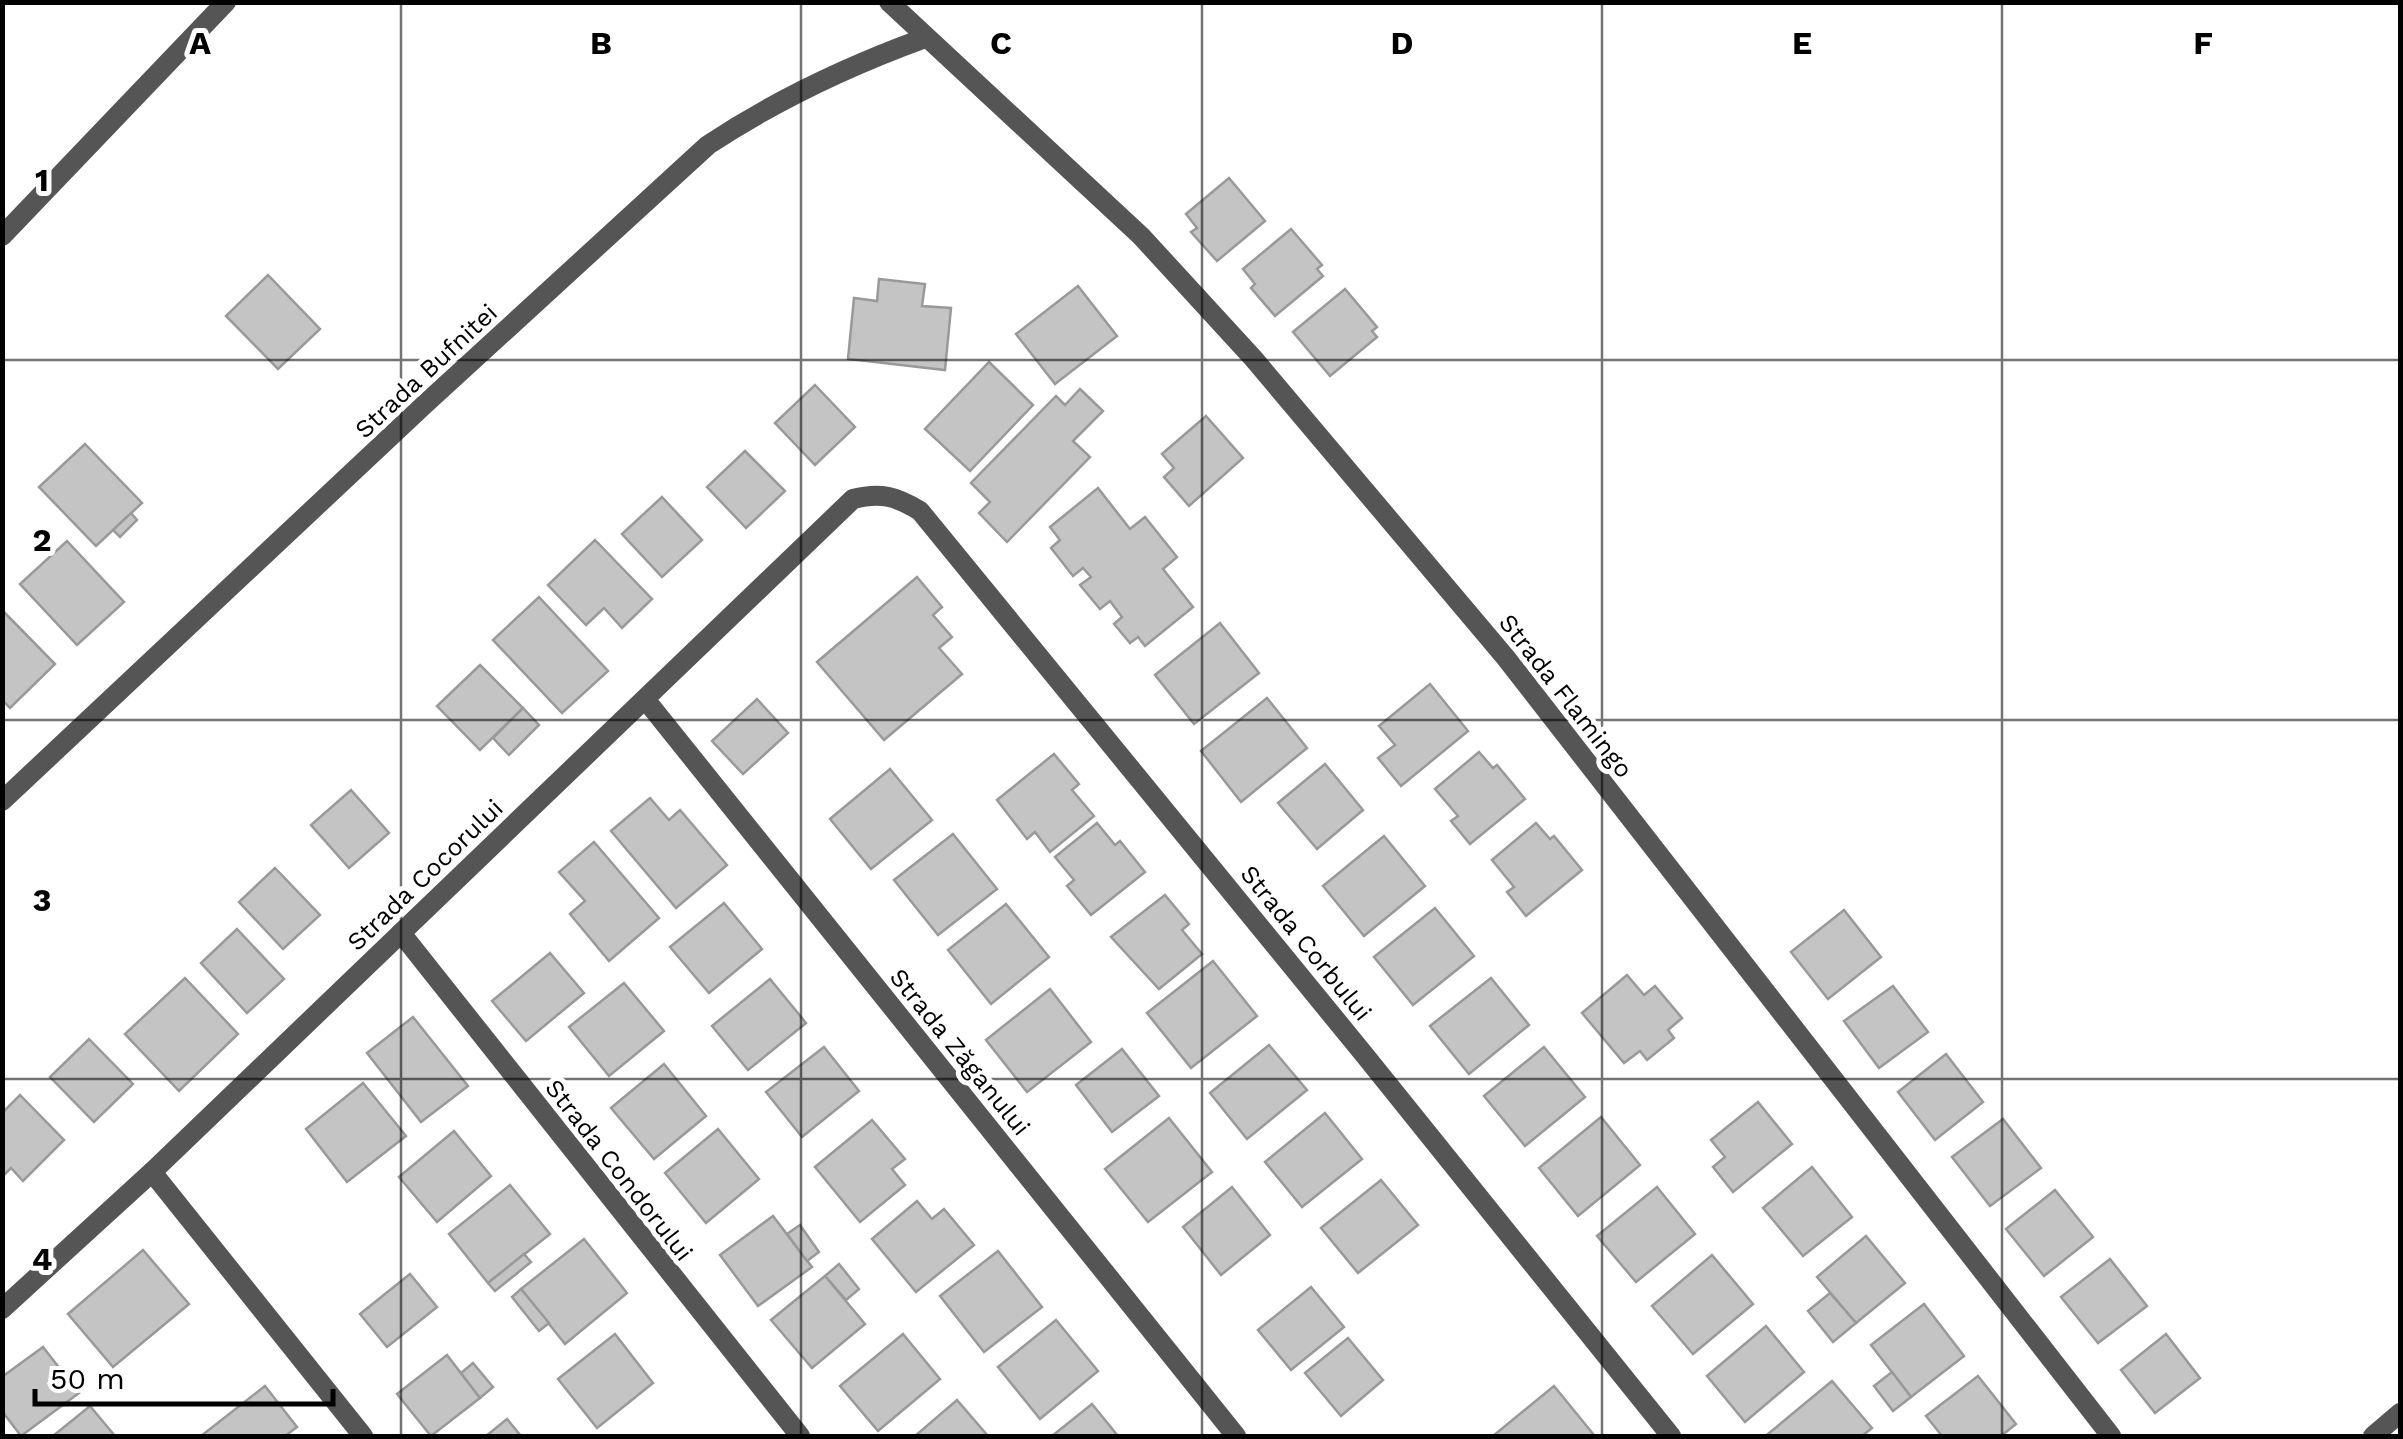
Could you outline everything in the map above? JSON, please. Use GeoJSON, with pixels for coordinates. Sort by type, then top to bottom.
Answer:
{"type":"FeatureCollection","features":[{"type":"Feature","properties":{"kind":"street"},"geometry":{"type":"LineString","coordinates":[[2,236],[226,2]]}},
{"type":"Feature","properties":{"kind":"street","name":"Strada Flamingo"},"geometry":{"type":"LineString","coordinates":[[890,2],[924,38],[1141,236],[1253,358],[1506,658],[2112,1436]]}},
{"type":"Feature","properties":{"kind":"street","name":"Strada Bufnitei"},"geometry":{"type":"LineString","coordinates":[[2,801],[708,145],[759,112],[851,65],[924,38]]}},
{"type":"Feature","properties":{"kind":"street","name":"Strada Cocorului"},"geometry":{"type":"LineString","coordinates":[[2,1310],[152,1172],[853,500],[872,494],[889,495]]}},
{"type":"Feature","properties":{"kind":"street","name":"Strada Corbului"},"geometry":{"type":"LineString","coordinates":[[889,495],[920,511],[1355,1042],[1671,1436]]}},
{"type":"Feature","properties":{"kind":"street","name":"Strada Zăganului"},"geometry":{"type":"LineString","coordinates":[[645,699],[1236,1436]]}},
{"type":"Feature","properties":{"kind":"street","name":"Strada Condorului"},"geometry":{"type":"LineString","coordinates":[[401,932],[800,1436]]}},
{"type":"Feature","properties":{"kind":"street"},"geometry":{"type":"LineString","coordinates":[[152,1172],[363,1436]]}},
{"type":"Feature","properties":{"kind":"street"},"geometry":{"type":"LineString","coordinates":[[2373,1436],[2400,1413]]}},
{"type":"Feature","properties":{"kind":"building"},"geometry":{"type":"Polygon","coordinates":[[[1229,178],[1265,221],[1217,261],[1191,232],[1197,228],[1186,214],[1229,178]]]}},
{"type":"Feature","properties":{"kind":"building"},"geometry":{"type":"Polygon","coordinates":[[[1291,229],[1322,265],[1317,269],[1323,276],[1275,316],[1251,288],[1255,284],[1243,269],[1291,229]]]}},
{"type":"Feature","properties":{"kind":"building"},"geometry":{"type":"Polygon","coordinates":[[[268,275],[320,329],[278,369],[226,316],[268,275]]]}},
{"type":"Feature","properties":{"kind":"building"},"geometry":{"type":"Polygon","coordinates":[[[879,279],[925,284],[922,306],[951,308],[945,370],[848,359],[854,298],[877,301],[879,279]]]}},
{"type":"Feature","properties":{"kind":"building"},"geometry":{"type":"Polygon","coordinates":[[[1078,286],[1117,336],[1055,384],[1016,334],[1078,286]]]}},
{"type":"Feature","properties":{"kind":"building"},"geometry":{"type":"Polygon","coordinates":[[[1345,289],[1377,327],[1372,331],[1377,337],[1330,376],[1293,332],[1345,289]]]}},
{"type":"Feature","properties":{"kind":"building"},"geometry":{"type":"Polygon","coordinates":[[[989,362],[1033,405],[970,471],[925,429],[989,362]]]}},
{"type":"Feature","properties":{"kind":"building"},"geometry":{"type":"Polygon","coordinates":[[[815,385],[855,427],[815,465],[775,423],[815,385]]]}},
{"type":"Feature","properties":{"kind":"building"},"geometry":{"type":"Polygon","coordinates":[[[1080,389],[1103,411],[1073,441],[1090,457],[1007,542],[979,513],[990,502],[971,483],[1056,396],[1065,405],[1080,389]]]}},
{"type":"Feature","properties":{"kind":"building"},"geometry":{"type":"Polygon","coordinates":[[[1206,416],[1243,458],[1189,506],[1164,477],[1174,468],[1162,454],[1206,416]]]}},
{"type":"Feature","properties":{"kind":"building"},"geometry":{"type":"Polygon","coordinates":[[[85,444],[142,503],[96,546],[39,487],[85,444]]]}},
{"type":"Feature","properties":{"kind":"building"},"geometry":{"type":"Polygon","coordinates":[[[745,451],[785,491],[746,528],[707,487],[745,451]]]}},
{"type":"Feature","properties":{"kind":"building"},"geometry":{"type":"Polygon","coordinates":[[[1098,488],[1130,529],[1145,517],[1177,557],[1163,569],[1193,607],[1145,646],[1138,637],[1130,643],[1114,624],[1122,617],[1110,601],[1100,609],[1080,585],[1091,577],[1083,568],[1073,576],[1051,548],[1060,540],[1050,527],[1098,488]]]}},
{"type":"Feature","properties":{"kind":"building"},"geometry":{"type":"Polygon","coordinates":[[[662,497],[702,540],[662,577],[622,534],[662,497]]]}},
{"type":"Feature","properties":{"kind":"building"},"geometry":{"type":"Polygon","coordinates":[[[131,513],[137,520],[120,537],[113,530],[131,513]]]}},
{"type":"Feature","properties":{"kind":"building"},"geometry":{"type":"Polygon","coordinates":[[[595,540],[652,599],[622,628],[604,608],[586,625],[548,585],[595,540]]]}},
{"type":"Feature","properties":{"kind":"building"},"geometry":{"type":"Polygon","coordinates":[[[67,541],[124,602],[77,645],[20,584],[67,541]]]}},
{"type":"Feature","properties":{"kind":"building"},"geometry":{"type":"Polygon","coordinates":[[[917,577],[942,607],[933,615],[952,637],[939,648],[962,674],[884,740],[817,662],[917,577]]]}},
{"type":"Feature","properties":{"kind":"building"},"geometry":{"type":"Polygon","coordinates":[[[539,597],[608,671],[562,713],[493,640],[539,597]]]}},
{"type":"Feature","properties":{"kind":"building"},"geometry":{"type":"Polygon","coordinates":[[[2,610],[55,664],[10,708],[2,700],[2,610]]]}},
{"type":"Feature","properties":{"kind":"building"},"geometry":{"type":"Polygon","coordinates":[[[1220,623],[1259,673],[1194,724],[1155,675],[1220,623]]]}},
{"type":"Feature","properties":{"kind":"building"},"geometry":{"type":"Polygon","coordinates":[[[480,665],[523,708],[480,750],[437,706],[480,665]]]}},
{"type":"Feature","properties":{"kind":"building"},"geometry":{"type":"Polygon","coordinates":[[[1430,684],[1468,731],[1401,786],[1378,758],[1395,745],[1379,726],[1430,684]]]}},
{"type":"Feature","properties":{"kind":"building"},"geometry":{"type":"Polygon","coordinates":[[[1267,698],[1307,748],[1241,802],[1201,751],[1267,698]]]}},
{"type":"Feature","properties":{"kind":"building"},"geometry":{"type":"Polygon","coordinates":[[[757,699],[788,733],[743,774],[712,741],[757,699]]]}},
{"type":"Feature","properties":{"kind":"building"},"geometry":{"type":"Polygon","coordinates":[[[523,708],[539,725],[509,755],[493,738],[523,708]]]}},
{"type":"Feature","properties":{"kind":"building"},"geometry":{"type":"Polygon","coordinates":[[[1479,752],[1493,768],[1497,765],[1525,799],[1470,844],[1451,821],[1458,816],[1435,789],[1479,752]]]}},
{"type":"Feature","properties":{"kind":"building"},"geometry":{"type":"Polygon","coordinates":[[[1054,754],[1079,784],[1072,790],[1094,816],[1050,852],[1035,832],[1027,839],[997,800],[1054,754]]]}},
{"type":"Feature","properties":{"kind":"building"},"geometry":{"type":"Polygon","coordinates":[[[1325,764],[1363,810],[1317,849],[1278,803],[1325,764]]]}},
{"type":"Feature","properties":{"kind":"building"},"geometry":{"type":"Polygon","coordinates":[[[890,769],[932,820],[871,869],[830,819],[890,769]]]}},
{"type":"Feature","properties":{"kind":"building"},"geometry":{"type":"Polygon","coordinates":[[[351,790],[389,833],[349,868],[311,825],[351,790]]]}},
{"type":"Feature","properties":{"kind":"building"},"geometry":{"type":"Polygon","coordinates":[[[650,798],[669,820],[680,810],[727,865],[676,908],[611,831],[650,798]]]}},
{"type":"Feature","properties":{"kind":"building"},"geometry":{"type":"Polygon","coordinates":[[[1097,823],[1115,845],[1120,841],[1145,872],[1091,915],[1067,886],[1074,880],[1055,857],[1097,823]]]}},
{"type":"Feature","properties":{"kind":"building"},"geometry":{"type":"Polygon","coordinates":[[[1536,823],[1550,839],[1554,836],[1582,870],[1526,916],[1507,892],[1514,887],[1492,860],[1536,823]]]}},
{"type":"Feature","properties":{"kind":"building"},"geometry":{"type":"Polygon","coordinates":[[[953,834],[997,889],[938,935],[894,880],[953,834]]]}},
{"type":"Feature","properties":{"kind":"building"},"geometry":{"type":"Polygon","coordinates":[[[1384,836],[1425,886],[1364,936],[1323,886],[1384,836]]]}},
{"type":"Feature","properties":{"kind":"building"},"geometry":{"type":"Polygon","coordinates":[[[594,842],[659,918],[609,961],[570,914],[585,901],[559,872],[594,842]]]}},
{"type":"Feature","properties":{"kind":"building"},"geometry":{"type":"Polygon","coordinates":[[[275,868],[320,915],[283,949],[239,902],[275,868]]]}},
{"type":"Feature","properties":{"kind":"building"},"geometry":{"type":"Polygon","coordinates":[[[1165,895],[1189,924],[1182,930],[1202,954],[1159,989],[1111,937],[1165,895]]]}},
{"type":"Feature","properties":{"kind":"building"},"geometry":{"type":"Polygon","coordinates":[[[724,903],[762,949],[709,993],[670,947],[724,903]]]}},
{"type":"Feature","properties":{"kind":"building"},"geometry":{"type":"Polygon","coordinates":[[[1006,904],[1049,957],[991,1004],[948,950],[1006,904]]]}},
{"type":"Feature","properties":{"kind":"building"},"geometry":{"type":"Polygon","coordinates":[[[1435,908],[1474,956],[1413,1005],[1374,957],[1435,908]]]}},
{"type":"Feature","properties":{"kind":"building"},"geometry":{"type":"Polygon","coordinates":[[[1844,910],[1881,957],[1828,999],[1791,952],[1844,910]]]}},
{"type":"Feature","properties":{"kind":"building"},"geometry":{"type":"Polygon","coordinates":[[[237,929],[284,979],[247,1013],[201,963],[237,929]]]}},
{"type":"Feature","properties":{"kind":"building"},"geometry":{"type":"Polygon","coordinates":[[[550,953],[584,993],[526,1041],[492,1001],[550,953]]]}},
{"type":"Feature","properties":{"kind":"building"},"geometry":{"type":"Polygon","coordinates":[[[1213,961],[1257,1016],[1191,1068],[1147,1013],[1213,961]]]}},
{"type":"Feature","properties":{"kind":"building"},"geometry":{"type":"Polygon","coordinates":[[[1627,975],[1644,995],[1655,986],[1682,1018],[1668,1030],[1674,1038],[1647,1060],[1640,1051],[1624,1063],[1582,1013],[1627,975]]]}},
{"type":"Feature","properties":{"kind":"building"},"geometry":{"type":"Polygon","coordinates":[[[185,978],[238,1034],[179,1091],[125,1034],[185,978]]]}},
{"type":"Feature","properties":{"kind":"building"},"geometry":{"type":"Polygon","coordinates":[[[1491,978],[1529,1025],[1469,1074],[1430,1026],[1491,978]]]}},
{"type":"Feature","properties":{"kind":"building"},"geometry":{"type":"Polygon","coordinates":[[[770,979],[806,1023],[748,1070],[712,1026],[770,979]]]}},
{"type":"Feature","properties":{"kind":"building"},"geometry":{"type":"Polygon","coordinates":[[[624,983],[664,1031],[609,1076],[569,1027],[624,983]]]}},
{"type":"Feature","properties":{"kind":"building"},"geometry":{"type":"Polygon","coordinates":[[[1893,986],[1928,1032],[1879,1068],[1844,1021],[1893,986]]]}},
{"type":"Feature","properties":{"kind":"building"},"geometry":{"type":"Polygon","coordinates":[[[1050,989],[1091,1042],[1027,1092],[986,1040],[1050,989]]]}},
{"type":"Feature","properties":{"kind":"building"},"geometry":{"type":"Polygon","coordinates":[[[413,1017],[468,1086],[421,1122],[367,1053],[413,1017]]]}},
{"type":"Feature","properties":{"kind":"building"},"geometry":{"type":"Polygon","coordinates":[[[89,1039],[133,1084],[94,1122],[50,1077],[89,1039]]]}},
{"type":"Feature","properties":{"kind":"building"},"geometry":{"type":"Polygon","coordinates":[[[1269,1045],[1307,1090],[1247,1139],[1210,1093],[1269,1045]]]}},
{"type":"Feature","properties":{"kind":"building"},"geometry":{"type":"Polygon","coordinates":[[[824,1047],[859,1091],[802,1137],[766,1092],[824,1047]]]}},
{"type":"Feature","properties":{"kind":"building"},"geometry":{"type":"Polygon","coordinates":[[[1544,1047],[1585,1097],[1525,1146],[1484,1096],[1544,1047]]]}},
{"type":"Feature","properties":{"kind":"building"},"geometry":{"type":"Polygon","coordinates":[[[1122,1049],[1159,1096],[1112,1132],[1076,1085],[1122,1049]]]}},
{"type":"Feature","properties":{"kind":"building"},"geometry":{"type":"Polygon","coordinates":[[[1946,1054],[1983,1102],[1935,1140],[1898,1092],[1946,1054]]]}},
{"type":"Feature","properties":{"kind":"building"},"geometry":{"type":"Polygon","coordinates":[[[664,1064],[706,1116],[654,1159],[611,1108],[664,1064]]]}},
{"type":"Feature","properties":{"kind":"building"},"geometry":{"type":"Polygon","coordinates":[[[363,1083],[406,1136],[347,1182],[306,1129],[363,1083]]]}},
{"type":"Feature","properties":{"kind":"building"},"geometry":{"type":"Polygon","coordinates":[[[20,1095],[64,1140],[23,1181],[11,1168],[2,1177],[2,1113],[20,1095]]]}},
{"type":"Feature","properties":{"kind":"building"},"geometry":{"type":"Polygon","coordinates":[[[1758,1102],[1792,1144],[1733,1192],[1713,1167],[1725,1157],[1711,1140],[1758,1102]]]}},
{"type":"Feature","properties":{"kind":"building"},"geometry":{"type":"Polygon","coordinates":[[[1325,1113],[1362,1159],[1302,1207],[1265,1162],[1325,1113]]]}},
{"type":"Feature","properties":{"kind":"building"},"geometry":{"type":"Polygon","coordinates":[[[1601,1117],[1640,1165],[1578,1216],[1539,1168],[1601,1117]]]}},
{"type":"Feature","properties":{"kind":"building"},"geometry":{"type":"Polygon","coordinates":[[[1169,1118],[1212,1172],[1148,1222],[1105,1169],[1169,1118]]]}},
{"type":"Feature","properties":{"kind":"building"},"geometry":{"type":"Polygon","coordinates":[[[2003,1119],[2041,1168],[1990,1206],[1952,1157],[2003,1119]]]}},
{"type":"Feature","properties":{"kind":"building"},"geometry":{"type":"Polygon","coordinates":[[[872,1120],[905,1159],[892,1169],[905,1185],[860,1222],[815,1167],[872,1120]]]}},
{"type":"Feature","properties":{"kind":"building"},"geometry":{"type":"Polygon","coordinates":[[[718,1129],[759,1179],[706,1223],[665,1173],[718,1129]]]}},
{"type":"Feature","properties":{"kind":"building"},"geometry":{"type":"Polygon","coordinates":[[[454,1131],[491,1176],[437,1222],[399,1177],[454,1131]]]}},
{"type":"Feature","properties":{"kind":"building"},"geometry":{"type":"Polygon","coordinates":[[[1812,1167],[1852,1217],[1803,1256],[1763,1208],[1812,1167]]]}},
{"type":"Feature","properties":{"kind":"building"},"geometry":{"type":"Polygon","coordinates":[[[1381,1180],[1418,1225],[1358,1273],[1321,1228],[1381,1180]]]}},
{"type":"Feature","properties":{"kind":"building"},"geometry":{"type":"Polygon","coordinates":[[[510,1185],[550,1234],[488,1283],[449,1234],[510,1185]]]}},
{"type":"Feature","properties":{"kind":"building"},"geometry":{"type":"Polygon","coordinates":[[[1232,1187],[1270,1235],[1221,1275],[1183,1227],[1232,1187]]]}},
{"type":"Feature","properties":{"kind":"building"},"geometry":{"type":"Polygon","coordinates":[[[1657,1187],[1695,1234],[1636,1282],[1597,1236],[1657,1187]]]}},
{"type":"Feature","properties":{"kind":"building"},"geometry":{"type":"Polygon","coordinates":[[[2055,1190],[2093,1237],[2044,1276],[2006,1229],[2055,1190]]]}},
{"type":"Feature","properties":{"kind":"building"},"geometry":{"type":"Polygon","coordinates":[[[917,1201],[932,1219],[944,1209],[974,1245],[916,1292],[872,1239],[917,1201]]]}},
{"type":"Feature","properties":{"kind":"building"},"geometry":{"type":"Polygon","coordinates":[[[773,1216],[812,1267],[758,1306],[720,1255],[773,1216]]]}},
{"type":"Feature","properties":{"kind":"building"},"geometry":{"type":"Polygon","coordinates":[[[800,1225],[819,1252],[807,1261],[787,1234],[800,1225]]]}},
{"type":"Feature","properties":{"kind":"building"},"geometry":{"type":"Polygon","coordinates":[[[1866,1236],[1905,1283],[1856,1323],[1817,1277],[1866,1236]]]}},
{"type":"Feature","properties":{"kind":"building"},"geometry":{"type":"Polygon","coordinates":[[[584,1239],[627,1293],[565,1344],[521,1289],[584,1239]]]}},
{"type":"Feature","properties":{"kind":"building"},"geometry":{"type":"Polygon","coordinates":[[[143,1250],[189,1304],[113,1367],[68,1314],[143,1250]]]}},
{"type":"Feature","properties":{"kind":"building"},"geometry":{"type":"Polygon","coordinates":[[[998,1251],[1042,1307],[984,1352],[940,1296],[998,1251]]]}},
{"type":"Feature","properties":{"kind":"building"},"geometry":{"type":"Polygon","coordinates":[[[524,1254],[531,1262],[495,1291],[488,1283],[524,1254]]]}},
{"type":"Feature","properties":{"kind":"building"},"geometry":{"type":"Polygon","coordinates":[[[1712,1255],[1753,1304],[1693,1354],[1652,1306],[1712,1255]]]}},
{"type":"Feature","properties":{"kind":"building"},"geometry":{"type":"Polygon","coordinates":[[[2110,1259],[2147,1306],[2098,1343],[2061,1297],[2110,1259]]]}},
{"type":"Feature","properties":{"kind":"building"},"geometry":{"type":"Polygon","coordinates":[[[839,1264],[859,1289],[846,1300],[825,1276],[839,1264]]]}},
{"type":"Feature","properties":{"kind":"building"},"geometry":{"type":"Polygon","coordinates":[[[410,1274],[437,1307],[387,1347],[360,1314],[410,1274]]]}},
{"type":"Feature","properties":{"kind":"building"},"geometry":{"type":"Polygon","coordinates":[[[825,1276],[865,1324],[812,1368],[771,1320],[825,1276]]]}},
{"type":"Feature","properties":{"kind":"building"},"geometry":{"type":"Polygon","coordinates":[[[1311,1287],[1344,1327],[1291,1370],[1258,1330],[1311,1287]]]}},
{"type":"Feature","properties":{"kind":"building"},"geometry":{"type":"Polygon","coordinates":[[[521,1289],[549,1323],[539,1331],[512,1297],[521,1289]]]}},
{"type":"Feature","properties":{"kind":"building"},"geometry":{"type":"Polygon","coordinates":[[[1830,1293],[1856,1323],[1833,1342],[1808,1311],[1830,1293]]]}},
{"type":"Feature","properties":{"kind":"building"},"geometry":{"type":"Polygon","coordinates":[[[1924,1304],[1964,1356],[1911,1397],[1871,1345],[1924,1304]]]}},
{"type":"Feature","properties":{"kind":"building"},"geometry":{"type":"Polygon","coordinates":[[[1056,1320],[1098,1371],[1040,1419],[998,1367],[1056,1320]]]}},
{"type":"Feature","properties":{"kind":"building"},"geometry":{"type":"Polygon","coordinates":[[[1766,1326],[1804,1372],[1745,1422],[1707,1376],[1766,1326]]]}},
{"type":"Feature","properties":{"kind":"building"},"geometry":{"type":"Polygon","coordinates":[[[615,1334],[653,1383],[597,1428],[558,1379],[615,1334]]]}},
{"type":"Feature","properties":{"kind":"building"},"geometry":{"type":"Polygon","coordinates":[[[903,1334],[940,1379],[878,1431],[840,1386],[903,1334]]]}},
{"type":"Feature","properties":{"kind":"building"},"geometry":{"type":"Polygon","coordinates":[[[2166,1334],[2200,1378],[2155,1413],[2121,1370],[2166,1334]]]}},
{"type":"Feature","properties":{"kind":"building"},"geometry":{"type":"Polygon","coordinates":[[[1348,1338],[1383,1380],[1341,1416],[1305,1373],[1348,1338]]]}},
{"type":"Feature","properties":{"kind":"building"},"geometry":{"type":"Polygon","coordinates":[[[43,1347],[79,1393],[21,1436],[2,1411],[2,1377],[43,1347]]]}},
{"type":"Feature","properties":{"kind":"building"},"geometry":{"type":"Polygon","coordinates":[[[447,1355],[480,1398],[431,1436],[397,1394],[447,1355]]]}},
{"type":"Feature","properties":{"kind":"building"},"geometry":{"type":"Polygon","coordinates":[[[473,1363],[493,1387],[480,1398],[461,1373],[473,1363]]]}},
{"type":"Feature","properties":{"kind":"building"},"geometry":{"type":"Polygon","coordinates":[[[1892,1372],[1911,1397],[1893,1411],[1874,1386],[1892,1372]]]}},
{"type":"Feature","properties":{"kind":"building"},"geometry":{"type":"Polygon","coordinates":[[[1978,1376],[2016,1424],[2001,1436],[1942,1436],[1926,1416],[1978,1376]]]}},
{"type":"Feature","properties":{"kind":"building"},"geometry":{"type":"Polygon","coordinates":[[[1832,1381],[1872,1428],[1862,1436],[1768,1434],[1832,1381]]]}},
{"type":"Feature","properties":{"kind":"building"},"geometry":{"type":"Polygon","coordinates":[[[265,1386],[297,1427],[285,1436],[201,1436],[265,1386]]]}},
{"type":"Feature","properties":{"kind":"building"},"geometry":{"type":"Polygon","coordinates":[[[1554,1386],[1594,1435],[1493,1436],[1554,1386]]]}},
{"type":"Feature","properties":{"kind":"building"},"geometry":{"type":"Polygon","coordinates":[[[957,1400],[988,1436],[915,1436],[957,1400]]]}},
{"type":"Feature","properties":{"kind":"building"},"geometry":{"type":"Polygon","coordinates":[[[1092,1404],[1118,1436],[1052,1436],[1092,1404]]]}},
{"type":"Feature","properties":{"kind":"building"},"geometry":{"type":"Polygon","coordinates":[[[90,1406],[115,1436],[53,1436],[90,1406]]]}},
{"type":"Feature","properties":{"kind":"building"},"geometry":{"type":"Polygon","coordinates":[[[507,1419],[521,1436],[486,1436],[507,1419]]]}}]}
